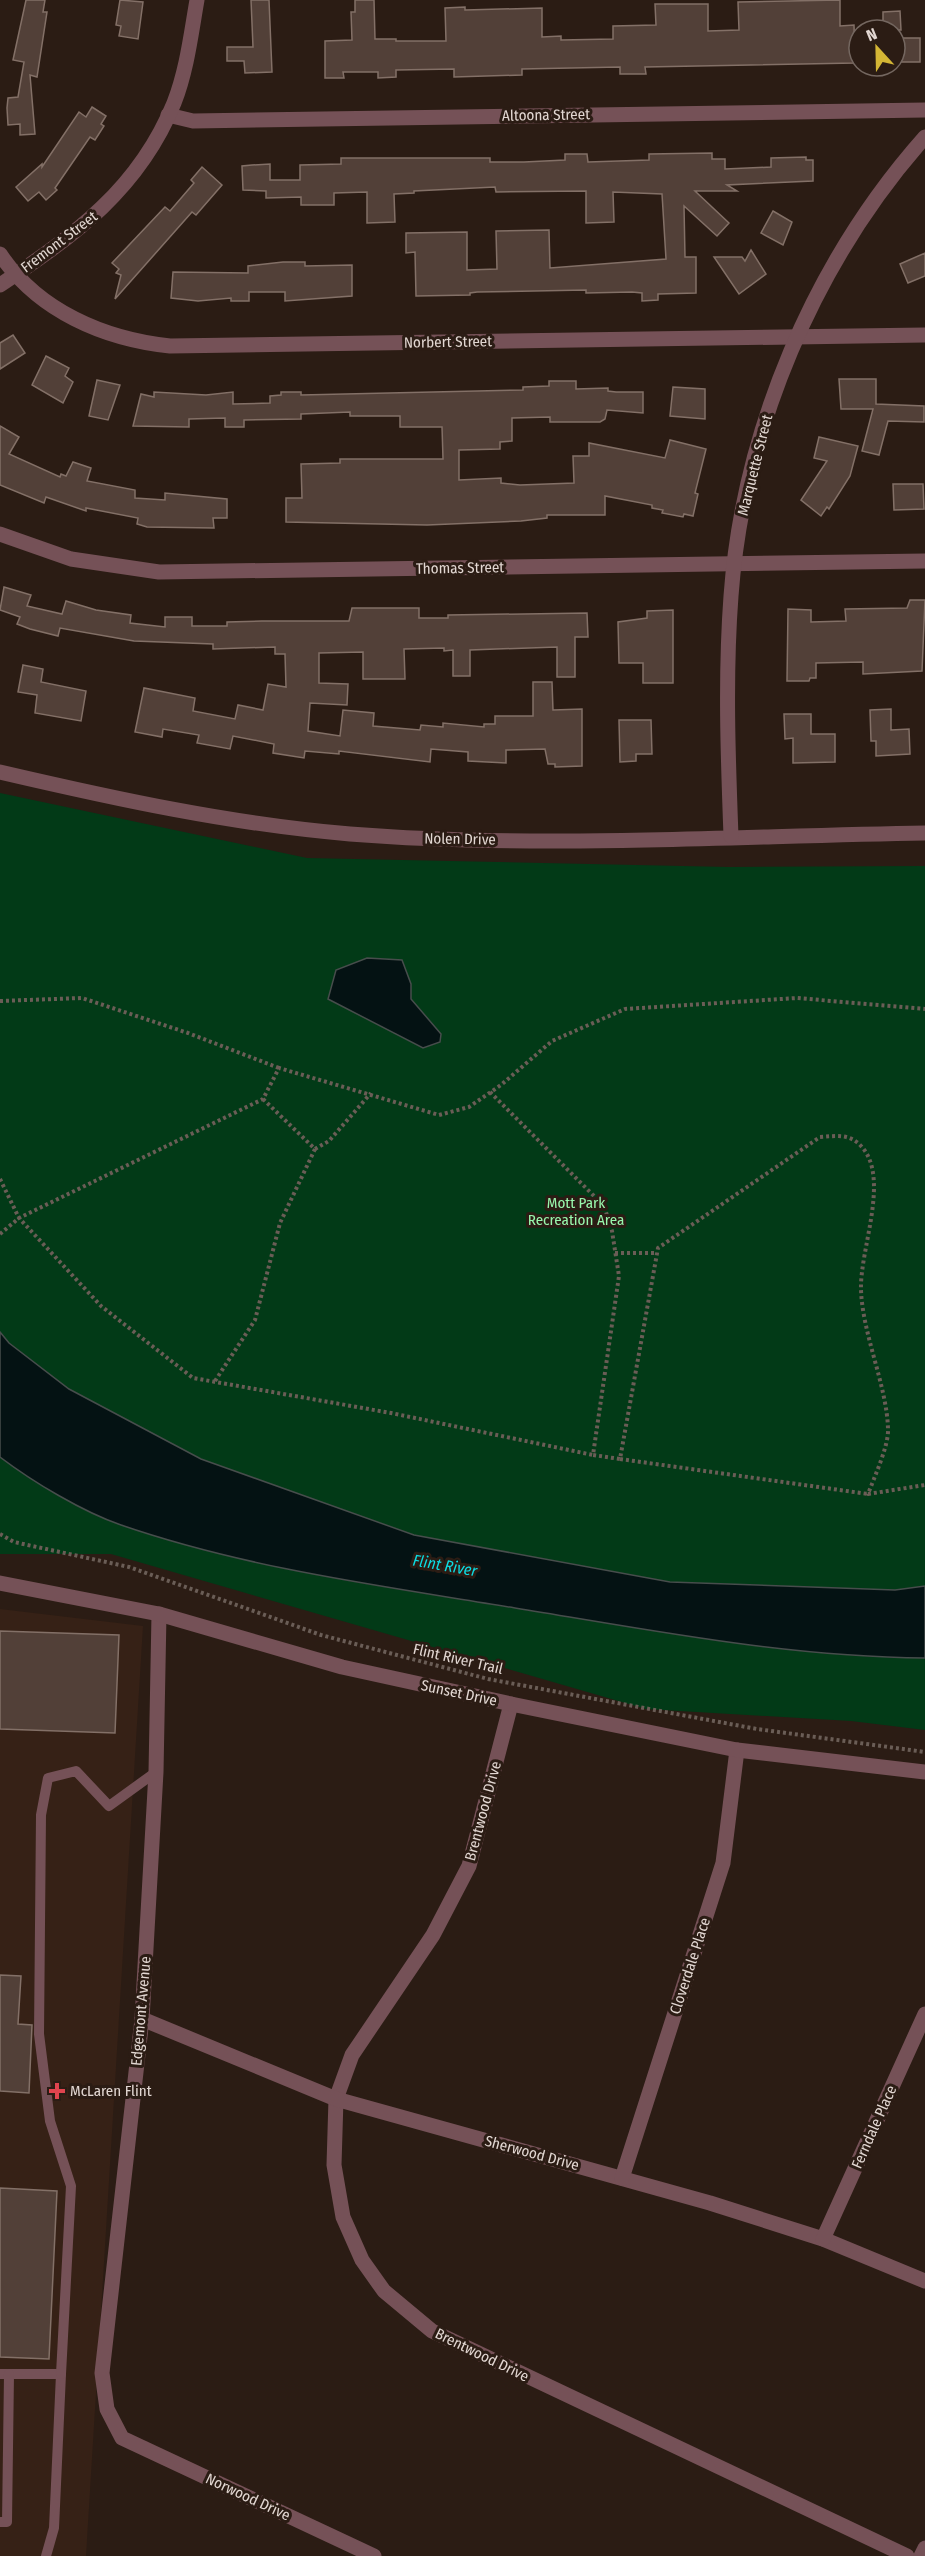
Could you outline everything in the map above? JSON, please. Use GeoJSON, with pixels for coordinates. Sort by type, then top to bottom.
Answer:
{"type":"FeatureCollection","features":[{"type":"Feature","properties":{"kind":"street","name":"Fremont Street"},"geometry":{"type":"LineString","coordinates":[[0,285],[74,234],[107,205],[148,152],[168,115],[185,66],[197,0]]}},
{"type":"Feature","properties":{"kind":"street","name":"Altoona Street"},"geometry":{"type":"LineString","coordinates":[[168,115],[193,121],[925,110]]}},
{"type":"Feature","properties":{"kind":"street","name":"Marquette Street"},"geometry":{"type":"LineString","coordinates":[[731,836],[728,673],[734,564],[756,452],[771,405],[818,294],[861,219],[925,137]]}},
{"type":"Feature","properties":{"kind":"street","name":"Norbert Street"},"geometry":{"type":"LineString","coordinates":[[0,254],[16,274],[43,299],[91,327],[123,338],[170,346],[925,335]]}},
{"type":"Feature","properties":{"kind":"street","name":"Thomas Street"},"geometry":{"type":"LineString","coordinates":[[0,534],[71,559],[159,572],[925,561]]}},
{"type":"Feature","properties":{"kind":"street","name":"Nolen Drive"},"geometry":{"type":"LineString","coordinates":[[0,772],[147,806],[242,822],[348,834],[484,840],[925,833]]}},
{"type":"Feature","properties":{"kind":"street","name":"Sunset Drive"},"geometry":{"type":"LineString","coordinates":[[0,1582],[159,1614],[342,1667],[511,1704],[737,1750],[925,1772]]}},
{"type":"Feature","properties":{"kind":"street","name":"Edgemont Avenue"},"geometry":{"type":"LineString","coordinates":[[122,2438],[107,2409],[102,2373],[142,2019],[156,1772],[159,1614]]}},
{"type":"Feature","properties":{"kind":"street","name":"Brentwood Drive"},"geometry":{"type":"LineString","coordinates":[[511,1704],[469,1866],[433,1935],[352,2055],[336,2098],[334,2165],[343,2217],[362,2260],[384,2291],[405,2311],[432,2331],[907,2556]]}},
{"type":"Feature","properties":{"kind":"street","name":"Cloverdale Place"},"geometry":{"type":"LineString","coordinates":[[622,2178],[723,1863],[737,1750]]}},
{"type":"Feature","properties":{"kind":"street","name":"Ferndale Place"},"geometry":{"type":"LineString","coordinates":[[823,2239],[925,2014]]}},
{"type":"Feature","properties":{"kind":"street","name":"Sherwood Drive"},"geometry":{"type":"LineString","coordinates":[[142,2019],[336,2098],[622,2178],[823,2239],[925,2281]]}},
{"type":"Feature","properties":{"kind":"street","name":"Norwood Drive"},"geometry":{"type":"LineString","coordinates":[[122,2438],[374,2556]]}},
{"type":"Feature","properties":{"kind":"street"},"geometry":{"type":"LineString","coordinates":[[921,2556],[925,2548]]}},
{"type":"Feature","properties":{"kind":"lane"},"geometry":{"type":"LineString","coordinates":[[46,2556],[54,2528],[71,2186],[50,2121],[39,2034],[41,1815],[48,1778],[76,1771],[109,1806],[156,1772]]}},
{"type":"Feature","properties":{"kind":"lane"},"geometry":{"type":"LineString","coordinates":[[0,2522],[7,2522],[5,2374],[62,2374]]}},
{"type":"Feature","properties":{"kind":"path"},"geometry":{"type":"LineString","coordinates":[[0,1001],[82,998],[188,1033],[279,1068],[440,1115],[469,1107],[552,1041],[625,1009],[797,998],[925,1009]]}},
{"type":"Feature","properties":{"kind":"path"},"geometry":{"type":"LineString","coordinates":[[0,1234],[19,1218],[263,1099],[279,1068]]}},
{"type":"Feature","properties":{"kind":"path"},"geometry":{"type":"LineString","coordinates":[[490,1092],[604,1206],[612,1231],[619,1276],[593,1455]]}},
{"type":"Feature","properties":{"kind":"path"},"geometry":{"type":"LineString","coordinates":[[215,1381],[255,1320],[280,1223],[315,1149],[329,1141],[371,1094]]}},
{"type":"Feature","properties":{"kind":"path"},"geometry":{"type":"LineString","coordinates":[[263,1099],[315,1149]]}},
{"type":"Feature","properties":{"kind":"path"},"geometry":{"type":"LineString","coordinates":[[620,1459],[658,1248],[820,1137],[845,1135],[862,1147],[874,1174],[875,1198],[865,1247],[861,1290],[889,1430],[868,1494]]}},
{"type":"Feature","properties":{"kind":"path"},"geometry":{"type":"LineString","coordinates":[[0,1179],[19,1218],[101,1306],[193,1378],[391,1413],[620,1459],[868,1494],[925,1485]]}},
{"type":"Feature","properties":{"kind":"path"},"geometry":{"type":"LineString","coordinates":[[615,1253],[657,1253]]}},
{"type":"Feature","properties":{"kind":"path","name":"Flint River Trail"},"geometry":{"type":"LineString","coordinates":[[0,1534],[14,1542],[129,1567],[321,1635],[488,1679],[757,1729],[925,1752]]}},
{"type":"Feature","properties":{"kind":"shaded area","name":"McLaren Flint"},"geometry":{"type":"Polygon","coordinates":[[[0,1609],[143,1626],[86,2556],[0,2556],[0,1609]]]}},
{"type":"Feature","properties":{"kind":"green space","name":"Mott Park Recreation Area"},"geometry":{"type":"Polygon","coordinates":[[[0,793],[307,858],[729,867],[925,866],[925,1586],[895,1590],[670,1582],[414,1535],[201,1459],[69,1389],[9,1343],[0,1332],[0,793]]]}},
{"type":"Feature","properties":{"kind":"green space"},"geometry":{"type":"Polygon","coordinates":[[[0,1457],[59,1496],[106,1519],[169,1540],[267,1565],[366,1584],[719,1641],[822,1653],[925,1658],[925,1730],[851,1721],[646,1709],[111,1554],[0,1554],[0,1457]]]}},
{"type":"Feature","properties":{"kind":"water"},"geometry":{"type":"Polygon","coordinates":[[[367,958],[402,960],[411,984],[411,999],[441,1034],[440,1042],[423,1048],[328,999],[336,970],[367,958]]]}},
{"type":"Feature","properties":{"kind":"water","name":"Flint River"},"geometry":{"type":"Polygon","coordinates":[[[0,1332],[9,1343],[69,1389],[201,1459],[414,1535],[670,1582],[895,1590],[925,1586],[925,1658],[770,1648],[416,1592],[267,1565],[121,1525],[59,1495],[0,1457],[0,1332]]]}},
{"type":"Feature","properties":{"kind":"building"},"geometry":{"type":"Polygon","coordinates":[[[26,0],[45,0],[43,12],[47,12],[37,77],[30,75],[35,134],[20,135],[20,124],[8,125],[7,108],[8,98],[18,97],[24,62],[13,60],[26,0]]]}},
{"type":"Feature","properties":{"kind":"building"},"geometry":{"type":"Polygon","coordinates":[[[120,0],[143,2],[138,39],[119,36],[121,26],[116,25],[120,0]]]}},
{"type":"Feature","properties":{"kind":"building"},"geometry":{"type":"Polygon","coordinates":[[[251,0],[269,0],[272,72],[245,73],[244,61],[227,61],[227,47],[253,47],[251,0]]]}},
{"type":"Feature","properties":{"kind":"building"},"geometry":{"type":"Polygon","coordinates":[[[355,0],[374,0],[375,39],[446,41],[445,8],[465,7],[465,10],[542,8],[542,37],[561,36],[561,40],[613,39],[613,26],[656,25],[655,4],[708,4],[708,31],[739,30],[738,2],[840,0],[840,26],[847,26],[847,63],[645,67],[646,74],[620,74],[620,67],[522,69],[522,75],[454,77],[454,69],[396,70],[396,77],[378,78],[378,72],[343,72],[344,78],[325,78],[325,41],[352,40],[351,12],[355,12],[355,0]]]}},
{"type":"Feature","properties":{"kind":"building"},"geometry":{"type":"Polygon","coordinates":[[[900,11],[900,18],[883,18],[883,12],[900,11]]]}},
{"type":"Feature","properties":{"kind":"building"},"geometry":{"type":"Polygon","coordinates":[[[907,38],[920,38],[920,62],[907,62],[907,38]]]}},
{"type":"Feature","properties":{"kind":"building"},"geometry":{"type":"Polygon","coordinates":[[[92,107],[106,116],[101,124],[104,126],[95,140],[90,137],[55,188],[57,190],[46,200],[39,192],[28,201],[16,187],[42,164],[42,167],[79,112],[86,117],[92,107]]]}},
{"type":"Feature","properties":{"kind":"building"},"geometry":{"type":"Polygon","coordinates":[[[712,153],[712,159],[725,159],[725,169],[771,167],[771,158],[806,157],[806,160],[813,160],[813,181],[727,185],[737,191],[695,191],[729,223],[717,236],[684,206],[685,257],[696,257],[696,293],[658,294],[658,300],[642,301],[642,293],[586,293],[586,290],[477,292],[470,293],[470,295],[416,296],[415,252],[406,253],[406,233],[467,232],[467,270],[497,269],[496,231],[549,230],[550,268],[666,259],[662,194],[613,192],[614,222],[586,223],[586,191],[496,192],[495,187],[414,191],[414,193],[394,194],[395,222],[367,223],[367,192],[334,193],[334,205],[301,205],[301,197],[266,198],[266,191],[243,190],[242,166],[252,165],[270,164],[270,180],[300,180],[300,165],[341,164],[341,158],[490,158],[490,162],[524,162],[565,160],[565,154],[587,154],[588,162],[649,160],[649,154],[712,153]]]}},
{"type":"Feature","properties":{"kind":"building"},"geometry":{"type":"Polygon","coordinates":[[[202,167],[222,185],[196,215],[192,212],[115,299],[121,275],[116,273],[119,269],[112,263],[165,207],[170,211],[194,183],[191,180],[202,167]]]}},
{"type":"Feature","properties":{"kind":"building"},"geometry":{"type":"Polygon","coordinates":[[[773,211],[792,222],[783,245],[761,233],[773,211]]]}},
{"type":"Feature","properties":{"kind":"building"},"geometry":{"type":"Polygon","coordinates":[[[751,250],[766,274],[739,294],[714,257],[742,257],[745,261],[751,250]]]}},
{"type":"Feature","properties":{"kind":"building"},"geometry":{"type":"Polygon","coordinates":[[[925,253],[925,276],[908,283],[900,264],[925,253]]]}},
{"type":"Feature","properties":{"kind":"building"},"geometry":{"type":"Polygon","coordinates":[[[305,262],[305,266],[352,265],[352,296],[285,301],[285,292],[249,292],[249,301],[231,301],[231,298],[198,301],[171,298],[173,272],[248,273],[248,266],[305,262]]]}},
{"type":"Feature","properties":{"kind":"building"},"geometry":{"type":"Polygon","coordinates":[[[13,335],[25,353],[0,369],[0,343],[13,335]]]}},
{"type":"Feature","properties":{"kind":"building"},"geometry":{"type":"Polygon","coordinates":[[[46,356],[69,368],[65,376],[73,382],[63,403],[32,385],[46,356]]]}},
{"type":"Feature","properties":{"kind":"building"},"geometry":{"type":"Polygon","coordinates":[[[839,379],[876,379],[876,404],[924,406],[924,422],[888,421],[879,455],[862,451],[873,409],[841,409],[839,379]]]}},
{"type":"Feature","properties":{"kind":"building"},"geometry":{"type":"Polygon","coordinates":[[[97,380],[120,385],[108,420],[89,416],[97,380]]]}},
{"type":"Feature","properties":{"kind":"building"},"geometry":{"type":"Polygon","coordinates":[[[549,381],[576,381],[576,389],[608,388],[608,391],[616,392],[643,392],[643,413],[607,410],[605,419],[600,422],[550,422],[550,417],[512,418],[512,441],[500,442],[500,449],[459,450],[459,480],[501,478],[501,483],[520,485],[574,483],[573,456],[589,456],[589,443],[665,458],[670,440],[706,449],[695,493],[698,494],[693,516],[684,514],[683,517],[662,513],[663,510],[652,508],[652,505],[605,496],[605,515],[547,515],[547,518],[521,521],[427,525],[286,522],[286,498],[302,498],[301,464],[340,463],[340,459],[443,459],[442,427],[400,427],[400,416],[350,416],[350,412],[301,414],[301,419],[244,420],[244,427],[225,427],[225,418],[189,419],[189,427],[133,426],[141,394],[154,397],[154,392],[206,395],[233,392],[233,404],[270,403],[270,396],[281,395],[281,392],[301,392],[301,395],[523,390],[523,387],[549,386],[549,381]]]}},
{"type":"Feature","properties":{"kind":"building"},"geometry":{"type":"Polygon","coordinates":[[[673,387],[705,389],[705,419],[670,416],[673,387]]]}},
{"type":"Feature","properties":{"kind":"building"},"geometry":{"type":"Polygon","coordinates":[[[0,426],[19,437],[9,454],[60,477],[61,474],[66,476],[73,462],[91,468],[87,481],[135,490],[135,498],[165,500],[165,493],[227,499],[227,518],[213,518],[214,528],[147,527],[137,524],[138,518],[86,508],[86,511],[46,497],[44,503],[0,485],[0,426]]]}},
{"type":"Feature","properties":{"kind":"building"},"geometry":{"type":"Polygon","coordinates":[[[819,437],[858,446],[850,476],[829,509],[827,507],[821,516],[801,500],[827,461],[814,458],[819,437]]]}},
{"type":"Feature","properties":{"kind":"building"},"geometry":{"type":"Polygon","coordinates":[[[893,484],[923,484],[924,509],[894,510],[893,484]]]}},
{"type":"Feature","properties":{"kind":"building"},"geometry":{"type":"Polygon","coordinates":[[[4,587],[31,595],[27,606],[62,614],[66,601],[96,610],[131,615],[130,623],[165,627],[165,617],[192,617],[192,626],[227,626],[227,622],[349,621],[352,608],[419,608],[419,618],[448,618],[448,615],[587,613],[588,637],[575,637],[575,677],[557,677],[557,647],[470,650],[470,676],[453,676],[453,650],[444,651],[444,648],[404,649],[405,679],[363,679],[363,652],[319,653],[319,683],[348,684],[347,705],[310,703],[308,731],[340,736],[343,710],[374,713],[373,726],[420,730],[421,725],[443,727],[443,723],[484,727],[484,724],[495,724],[495,716],[533,716],[533,682],[552,682],[553,710],[582,709],[582,766],[555,767],[555,764],[548,764],[545,749],[506,750],[506,763],[468,761],[468,752],[431,749],[430,762],[339,751],[339,754],[305,751],[304,758],[273,753],[274,744],[233,736],[230,749],[197,743],[199,735],[163,729],[162,737],[135,732],[144,688],[195,698],[193,711],[235,719],[238,705],[263,710],[268,684],[286,687],[285,654],[275,654],[275,647],[213,649],[213,644],[134,641],[60,628],[58,636],[17,624],[20,617],[0,610],[4,587]]]}},
{"type":"Feature","properties":{"kind":"building"},"geometry":{"type":"Polygon","coordinates":[[[910,600],[925,600],[922,671],[863,674],[863,662],[816,663],[816,678],[810,678],[809,681],[787,681],[788,609],[811,610],[811,622],[846,621],[845,609],[907,608],[910,600]]]}},
{"type":"Feature","properties":{"kind":"building"},"geometry":{"type":"Polygon","coordinates":[[[673,610],[673,683],[643,683],[643,663],[619,663],[618,622],[647,618],[647,611],[673,610]]]}},
{"type":"Feature","properties":{"kind":"building"},"geometry":{"type":"Polygon","coordinates":[[[23,665],[43,669],[41,682],[86,691],[81,721],[35,713],[37,695],[18,692],[23,665]]]}},
{"type":"Feature","properties":{"kind":"building"},"geometry":{"type":"Polygon","coordinates":[[[891,709],[891,730],[909,729],[910,754],[876,756],[876,741],[871,741],[870,710],[891,709]]]}},
{"type":"Feature","properties":{"kind":"building"},"geometry":{"type":"Polygon","coordinates":[[[784,714],[811,714],[811,734],[835,734],[835,762],[793,763],[793,738],[785,739],[784,714]]]}},
{"type":"Feature","properties":{"kind":"building"},"geometry":{"type":"Polygon","coordinates":[[[619,720],[651,720],[652,754],[636,754],[636,761],[620,762],[619,720]]]}},
{"type":"Feature","properties":{"kind":"building"},"geometry":{"type":"Polygon","coordinates":[[[0,1631],[119,1635],[115,1733],[0,1729],[0,1631]]]}},
{"type":"Feature","properties":{"kind":"building"},"geometry":{"type":"Polygon","coordinates":[[[0,1975],[21,1976],[18,2024],[32,2025],[29,2093],[0,2091],[0,1975]]]}},
{"type":"Feature","properties":{"kind":"building"},"geometry":{"type":"Polygon","coordinates":[[[0,2188],[57,2191],[49,2359],[0,2357],[0,2188]]]}},
{"type":"Feature","properties":{"kind":"place","name":"McLaren Flint"},"geometry":{"type":"Point","coordinates":[57,2091]}}]}
